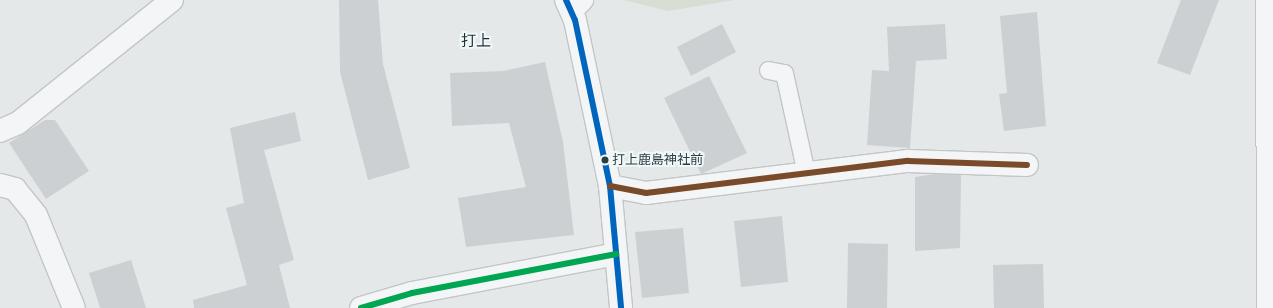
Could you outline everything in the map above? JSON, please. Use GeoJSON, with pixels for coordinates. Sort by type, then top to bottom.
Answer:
{"type":"FeatureCollection","features":[{"type":"Feature","properties":{"kind":"street"},"geometry":{"type":"LineString","coordinates":[[0,131],[18,123],[172,0]]}},
{"type":"Feature","properties":{"kind":"street"},"geometry":{"type":"LineString","coordinates":[[1266,0],[1268,308]]}},
{"type":"Feature","properties":{"kind":"street"},"geometry":{"type":"LineString","coordinates":[[574,4],[610,186],[621,308]]}},
{"type":"Feature","properties":{"kind":"street"},"geometry":{"type":"LineString","coordinates":[[610,186],[646,193],[908,161],[1027,165]]}},
{"type":"Feature","properties":{"kind":"street"},"geometry":{"type":"LineString","coordinates":[[0,185],[15,189],[36,215],[74,308]]}},
{"type":"Feature","properties":{"kind":"street"},"geometry":{"type":"LineString","coordinates":[[362,308],[412,293],[616,254]]}},
{"type":"Feature","properties":{"kind":"lane"},"geometry":{"type":"LineString","coordinates":[[768,70],[784,73],[806,173]]}},
{"type":"Feature","properties":{"kind":"shaded area"},"geometry":{"type":"Polygon","coordinates":[[[624,0],[734,0],[668,11],[624,0]]]}},
{"type":"Feature","properties":{"kind":"building"},"geometry":{"type":"Polygon","coordinates":[[[339,0],[378,0],[383,64],[410,168],[368,180],[340,72],[339,0]]]}},
{"type":"Feature","properties":{"kind":"building"},"geometry":{"type":"Polygon","coordinates":[[[1181,0],[1219,0],[1190,75],[1157,63],[1181,0]]]}},
{"type":"Feature","properties":{"kind":"building"},"geometry":{"type":"Polygon","coordinates":[[[1037,12],[1046,126],[1004,131],[999,94],[1007,93],[1000,16],[1037,12]]]}},
{"type":"Feature","properties":{"kind":"building"},"geometry":{"type":"Polygon","coordinates":[[[722,24],[736,52],[691,76],[677,47],[722,24]]]}},
{"type":"Feature","properties":{"kind":"building"},"geometry":{"type":"Polygon","coordinates":[[[945,24],[947,59],[916,61],[910,148],[867,145],[872,70],[889,71],[887,27],[945,24]]]}},
{"type":"Feature","properties":{"kind":"building"},"geometry":{"type":"Polygon","coordinates":[[[545,62],[563,142],[574,235],[466,247],[458,198],[526,187],[509,123],[452,126],[450,73],[504,71],[545,62]]]}},
{"type":"Feature","properties":{"kind":"building"},"geometry":{"type":"Polygon","coordinates":[[[709,76],[747,153],[701,174],[664,98],[709,76]]]}},
{"type":"Feature","properties":{"kind":"building"},"geometry":{"type":"Polygon","coordinates":[[[295,112],[301,141],[264,150],[294,260],[279,265],[290,308],[194,308],[193,300],[247,285],[226,208],[244,203],[230,128],[295,112]]]}},
{"type":"Feature","properties":{"kind":"building"},"geometry":{"type":"Polygon","coordinates":[[[45,120],[55,120],[89,171],[46,199],[9,143],[45,120]]]}},
{"type":"Feature","properties":{"kind":"building"},"geometry":{"type":"Polygon","coordinates":[[[934,174],[961,175],[960,248],[915,251],[915,177],[934,174]]]}},
{"type":"Feature","properties":{"kind":"building"},"geometry":{"type":"Polygon","coordinates":[[[782,216],[788,282],[741,287],[734,221],[782,216]]]}},
{"type":"Feature","properties":{"kind":"building"},"geometry":{"type":"Polygon","coordinates":[[[683,228],[689,293],[642,298],[635,232],[683,228]]]}},
{"type":"Feature","properties":{"kind":"building"},"geometry":{"type":"Polygon","coordinates":[[[848,243],[888,244],[887,308],[847,308],[848,243]]]}},
{"type":"Feature","properties":{"kind":"building"},"geometry":{"type":"Polygon","coordinates":[[[131,260],[146,308],[100,308],[89,273],[131,260]]]}},
{"type":"Feature","properties":{"kind":"building"},"geometry":{"type":"Polygon","coordinates":[[[1043,264],[1044,308],[994,308],[993,265],[1043,264]]]}},
{"type":"Feature","properties":{"kind":"transit line"},"geometry":{"type":"LineString","coordinates":[[566,0],[575,20],[610,186],[621,308]]}},
{"type":"Feature","properties":{"kind":"transit line"},"geometry":{"type":"LineString","coordinates":[[610,186],[646,193],[908,161],[1027,165]]}},
{"type":"Feature","properties":{"kind":"transit line"},"geometry":{"type":"LineString","coordinates":[[361,308],[412,293],[616,254]]}},
{"type":"Feature","properties":{"kind":"place","name":"打上鹿島神社前"},"geometry":{"type":"Point","coordinates":[605,160]}},
{"type":"Feature","properties":{"kind":"district","name":"打上"},"geometry":{"type":"Point","coordinates":[476,41]}}]}
